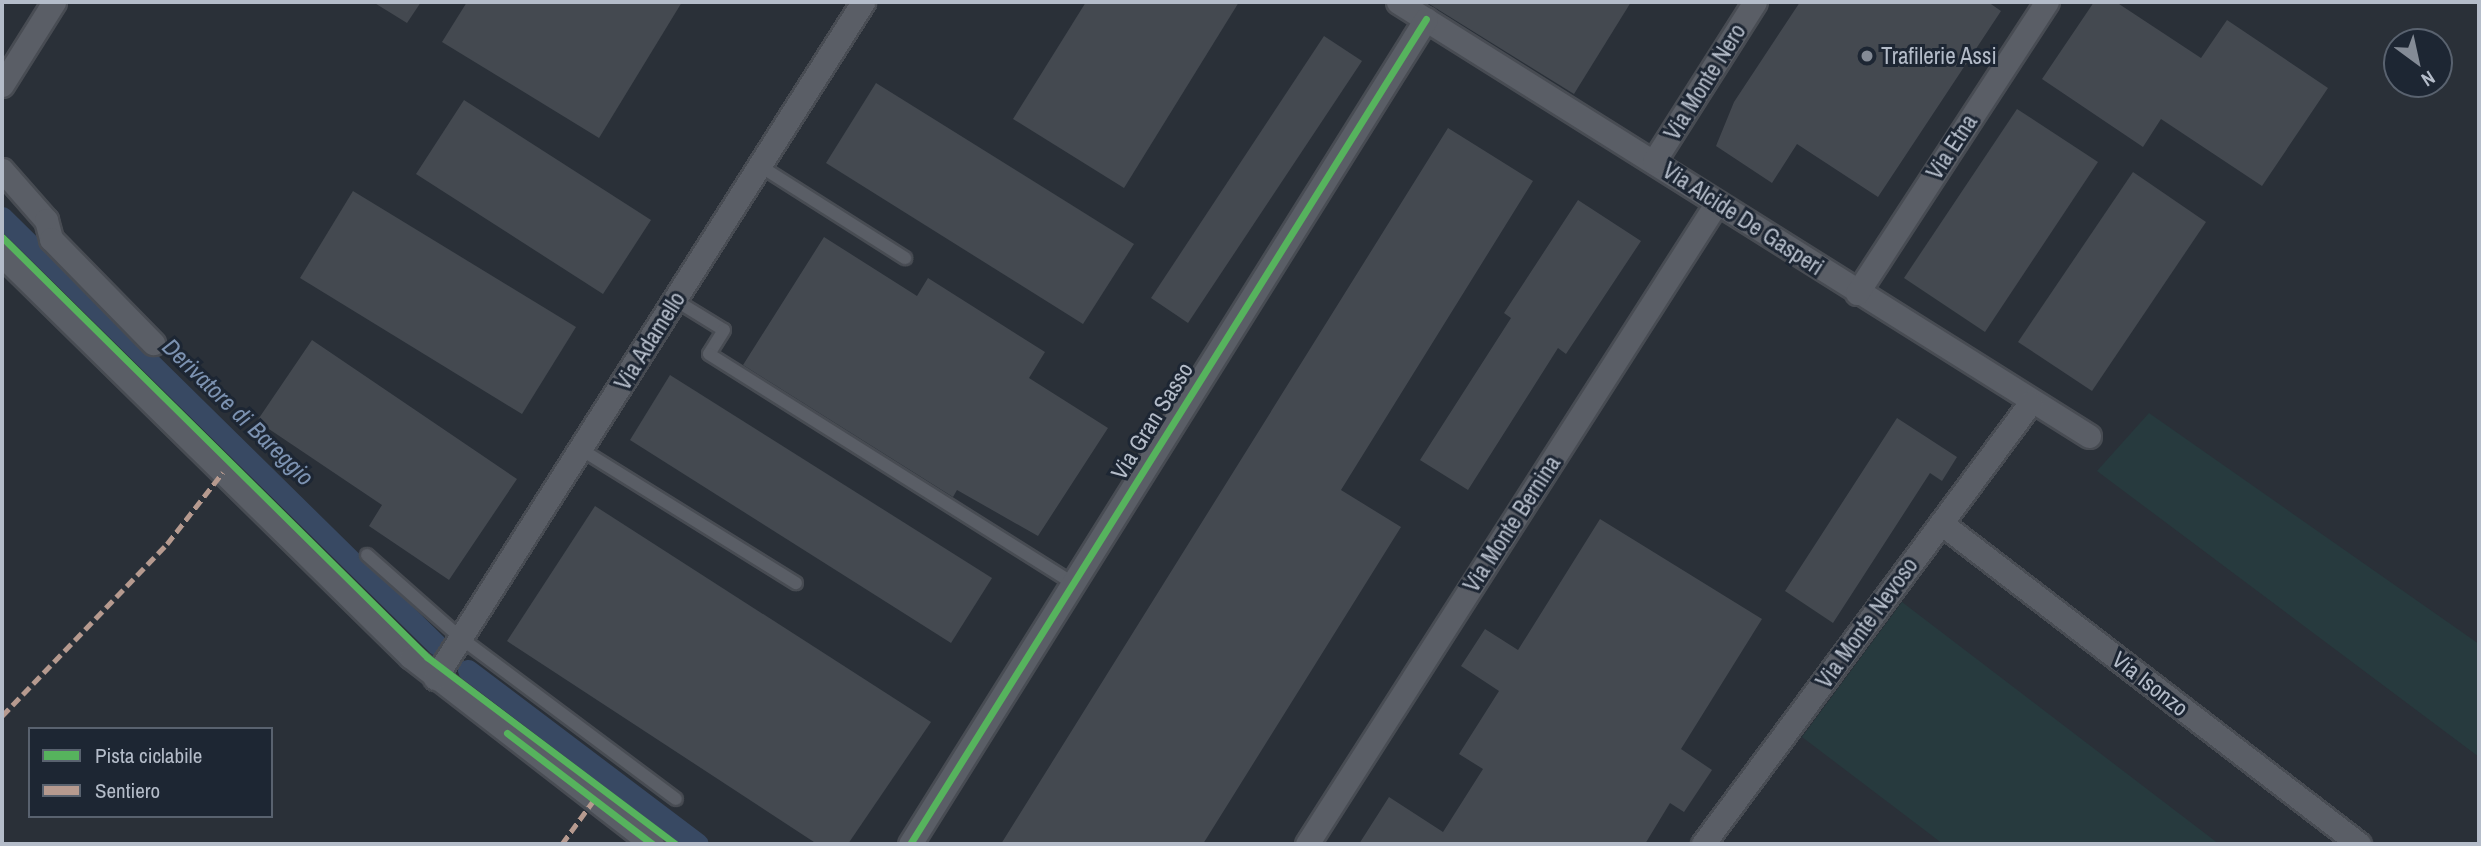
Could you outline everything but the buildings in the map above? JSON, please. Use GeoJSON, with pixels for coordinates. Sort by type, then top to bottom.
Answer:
{"type":"FeatureCollection","features":[{"type":"Feature","properties":{"kind":"street"},"geometry":{"type":"LineString","coordinates":[[2,85],[54,2]]}},
{"type":"Feature","properties":{"kind":"street","name":"Via Adamello"},"geometry":{"type":"LineString","coordinates":[[435,678],[582,450],[863,2]]}},
{"type":"Feature","properties":{"kind":"street","name":"Via Alcide De Gasperi"},"geometry":{"type":"LineString","coordinates":[[1398,2],[1654,161],[1716,204],[1857,293],[2089,436]]}},
{"type":"Feature","properties":{"kind":"street","name":"Via Monte Nero"},"geometry":{"type":"LineString","coordinates":[[1654,161],[1755,2]]}},
{"type":"Feature","properties":{"kind":"street","name":"Via Etna"},"geometry":{"type":"LineString","coordinates":[[1857,293],[2048,2]]}},
{"type":"Feature","properties":{"kind":"street","name":"Via Gran Sasso"},"geometry":{"type":"LineString","coordinates":[[910,844],[1426,19]]}},
{"type":"Feature","properties":{"kind":"street"},"geometry":{"type":"LineString","coordinates":[[2,170],[46,220],[51,239],[153,343]]}},
{"type":"Feature","properties":{"kind":"street","name":"Via Monte Bernina"},"geometry":{"type":"LineString","coordinates":[[1307,844],[1716,204]]}},
{"type":"Feature","properties":{"kind":"street"},"geometry":{"type":"LineString","coordinates":[[2,255],[435,678],[652,844]]}},
{"type":"Feature","properties":{"kind":"street","name":"Via Monte Nevoso"},"geometry":{"type":"LineString","coordinates":[[1703,844],[2031,402]]}},
{"type":"Feature","properties":{"kind":"street","name":"Via Isonzo"},"geometry":{"type":"LineString","coordinates":[[1941,523],[2359,844]]}},
{"type":"Feature","properties":{"kind":"lane"},"geometry":{"type":"LineString","coordinates":[[760,166],[905,258]]}},
{"type":"Feature","properties":{"kind":"lane"},"geometry":{"type":"LineString","coordinates":[[675,300],[724,330],[709,354],[1073,583]]}},
{"type":"Feature","properties":{"kind":"lane"},"geometry":{"type":"LineString","coordinates":[[582,450],[796,583]]}},
{"type":"Feature","properties":{"kind":"lane"},"geometry":{"type":"LineString","coordinates":[[368,555],[455,650],[676,799]]}},
{"type":"Feature","properties":{"kind":"green space"},"geometry":{"type":"Polygon","coordinates":[[[2149,413],[2479,644],[2479,757],[2097,471],[2149,413]]]}},
{"type":"Feature","properties":{"kind":"green space"},"geometry":{"type":"Polygon","coordinates":[[[1902,602],[2219,844],[1943,844],[1802,737],[1902,602]]]}},
{"type":"Feature","properties":{"kind":"waterway","name":"Derivatore di Bareggio"},"geometry":{"type":"LineString","coordinates":[[2,217],[437,645]]}},
{"type":"Feature","properties":{"kind":"waterway","name":"Derivatore di Bareggio"},"geometry":{"type":"LineString","coordinates":[[468,670],[698,844]]}},
{"type":"Feature","properties":{"kind":"marked path"},"geometry":{"type":"LineString","coordinates":[[2,716],[167,544],[223,472]]}},
{"type":"Feature","properties":{"kind":"marked path"},"geometry":{"type":"LineString","coordinates":[[562,844],[594,800]]}},
{"type":"Feature","properties":{"kind":"cycle path"},"geometry":{"type":"LineString","coordinates":[[910,844],[1426,19]]}},
{"type":"Feature","properties":{"kind":"cycle path"},"geometry":{"type":"LineString","coordinates":[[2,237],[427,657],[675,844]]}},
{"type":"Feature","properties":{"kind":"cycle path"},"geometry":{"type":"LineString","coordinates":[[507,733],[652,844]]}},
{"type":"Feature","properties":{"kind":"place","name":"Trafilerie Assi"},"geometry":{"type":"Point","coordinates":[1867,56]}}]}
